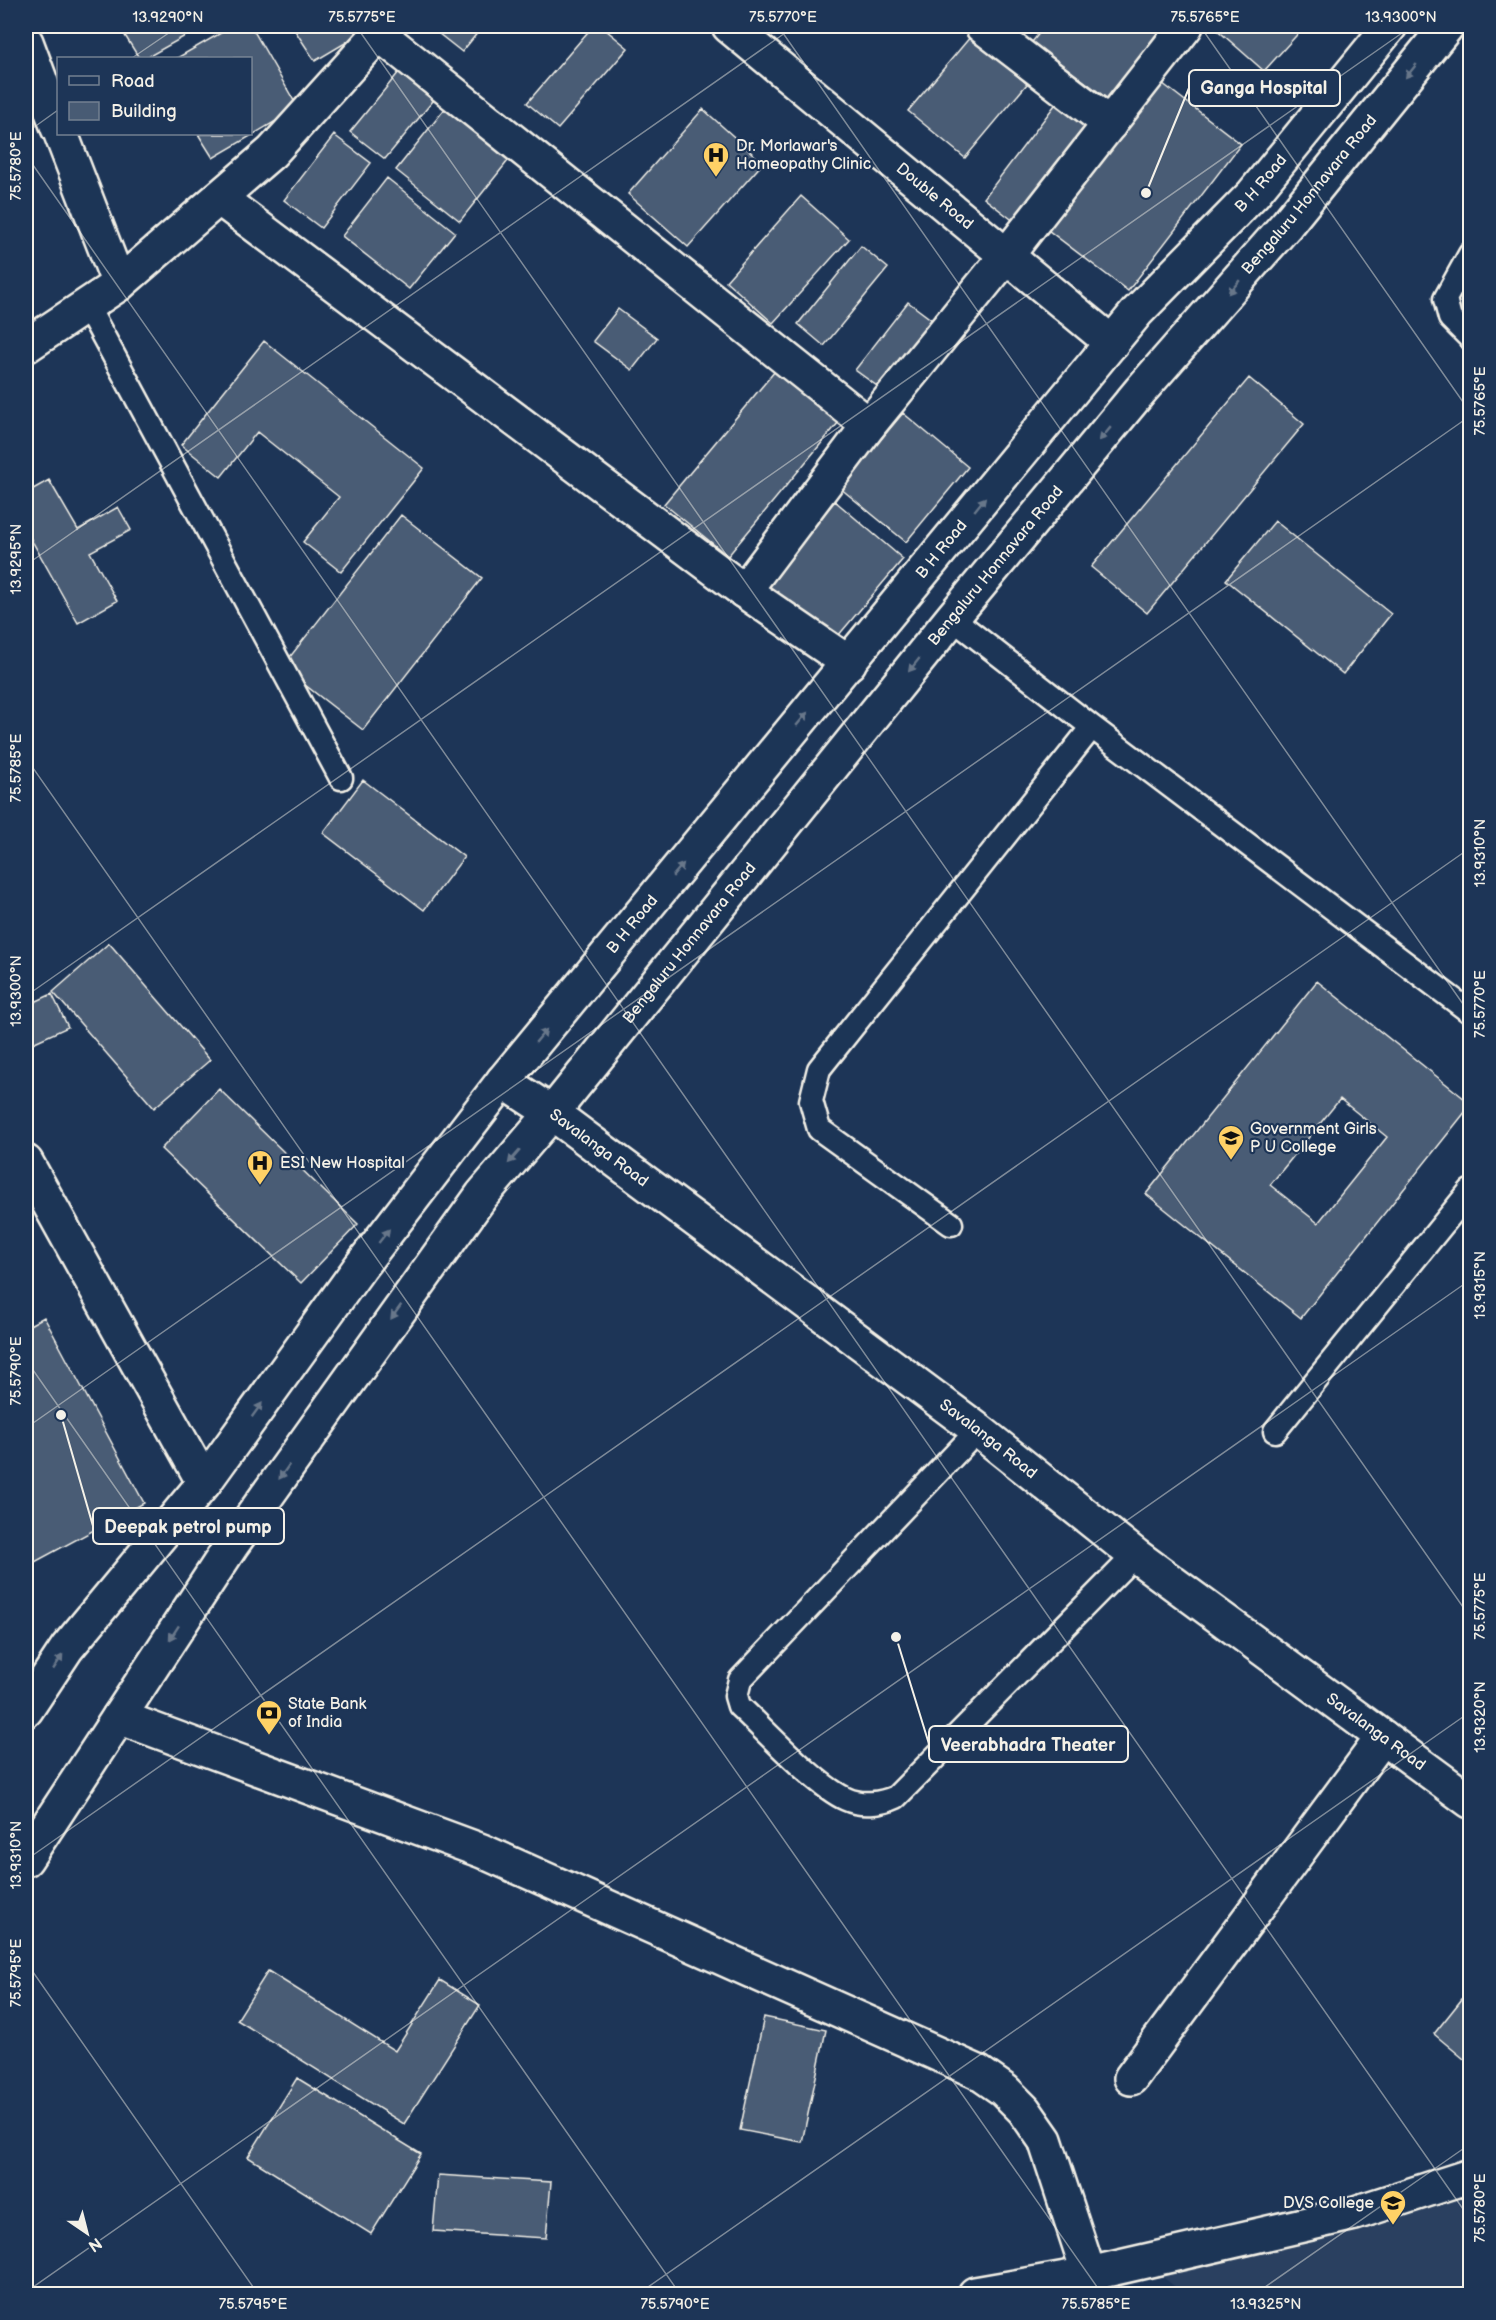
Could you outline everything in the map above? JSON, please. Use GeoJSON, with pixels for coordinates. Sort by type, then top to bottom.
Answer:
{"type":"FeatureCollection","features":[{"type":"Feature","properties":{"kind":"street","name":"Double Road"},"geometry":{"type":"LineString","coordinates":[[729,26],[1112,343]]}},
{"type":"Feature","properties":{"kind":"street"},"geometry":{"type":"LineString","coordinates":[[982,26],[1110,124]]}},
{"type":"Feature","properties":{"kind":"street"},"geometry":{"type":"LineString","coordinates":[[744,591],[869,424],[1007,255],[1186,26]]}},
{"type":"Feature","properties":{"kind":"street","name":"Bengaluru Honnavara Road"},"geometry":{"type":"LineString","coordinates":[[26,1859],[231,1546],[482,1195],[552,1113],[952,618],[1142,390],[1287,224],[1448,26]]}},
{"type":"Feature","properties":{"kind":"street","name":"B H Road"},"geometry":{"type":"LineString","coordinates":[[26,1710],[67,1648],[204,1483],[360,1267],[503,1081],[1137,312],[1253,194],[1379,29]]}},
{"type":"Feature","properties":{"kind":"street"},"geometry":{"type":"LineString","coordinates":[[26,346],[119,284],[272,152],[382,30],[869,424]]}},
{"type":"Feature","properties":{"kind":"street"},"geometry":{"type":"LineString","coordinates":[[26,42],[57,125]]}},
{"type":"Feature","properties":{"kind":"street"},"geometry":{"type":"LineString","coordinates":[[61,135],[119,284]]}},
{"type":"Feature","properties":{"kind":"street"},"geometry":{"type":"LineString","coordinates":[[219,198],[744,591],[849,663]]}},
{"type":"Feature","properties":{"kind":"street","name":"Savalanga Road"},"geometry":{"type":"LineString","coordinates":[[503,1081],[552,1113],[978,1430],[1135,1555],[1470,1801]]}},
{"type":"Feature","properties":{"kind":"street"},"geometry":{"type":"LineString","coordinates":[[26,1162],[204,1483]]}},
{"type":"Feature","properties":{"kind":"street"},"geometry":{"type":"LineString","coordinates":[[118,1717],[482,1851],[978,2072],[1010,2096],[1046,2140],[1089,2274]]}},
{"type":"Feature","properties":{"kind":"street"},"geometry":{"type":"LineString","coordinates":[[1131,2078],[1383,1737]]}},
{"type":"Feature","properties":{"kind":"street"},"geometry":{"type":"LineString","coordinates":[[975,2295],[1089,2274],[1355,2213],[1470,2176]]}},
{"type":"Feature","properties":{"kind":"lane"},"geometry":{"type":"LineString","coordinates":[[1470,254],[1445,299],[1450,318],[1470,338]]}},
{"type":"Feature","properties":{"kind":"lane"},"geometry":{"type":"LineString","coordinates":[[87,306],[341,778]]}},
{"type":"Feature","properties":{"kind":"lane"},"geometry":{"type":"LineString","coordinates":[[952,618],[1092,727],[1470,1012]]}},
{"type":"Feature","properties":{"kind":"lane"},"geometry":{"type":"LineString","coordinates":[[951,1224],[819,1129],[811,1101],[819,1069],[1092,727]]}},
{"type":"Feature","properties":{"kind":"lane"},"geometry":{"type":"LineString","coordinates":[[1275,1431],[1470,1191]]}},
{"type":"Feature","properties":{"kind":"lane"},"geometry":{"type":"LineString","coordinates":[[978,1430],[740,1680],[736,1696],[740,1706],[829,1789],[848,1800],[869,1803],[883,1803],[896,1797],[1135,1555]]}},
{"type":"Feature","properties":{"kind":"shaded area","name":"DVS College"},"geometry":{"type":"Polygon","coordinates":[[[1470,2178],[1470,2294],[1184,2294],[1159,2274],[1470,2178]]]}},
{"type":"Feature","properties":{"kind":"building"},"geometry":{"type":"Polygon","coordinates":[[[119,26],[203,26],[148,57],[138,57],[119,26]]]}},
{"type":"Feature","properties":{"kind":"building"},"geometry":{"type":"Polygon","coordinates":[[[233,26],[251,26],[298,108],[213,158],[199,135],[252,135],[252,57],[179,57],[233,26]]]}},
{"type":"Feature","properties":{"kind":"building"},"geometry":{"type":"Polygon","coordinates":[[[292,26],[357,26],[362,33],[315,61],[292,26]]]}},
{"type":"Feature","properties":{"kind":"building"},"geometry":{"type":"Polygon","coordinates":[[[429,26],[483,26],[462,52],[429,26]]]}},
{"type":"Feature","properties":{"kind":"building"},"geometry":{"type":"Polygon","coordinates":[[[593,26],[601,26],[628,48],[558,129],[527,103],[593,26]]]}},
{"type":"Feature","properties":{"kind":"building"},"geometry":{"type":"Polygon","coordinates":[[[1045,26],[1149,26],[1158,32],[1108,99],[1032,42],[1045,26]]]}},
{"type":"Feature","properties":{"kind":"building"},"geometry":{"type":"Polygon","coordinates":[[[1213,26],[1305,26],[1264,71],[1213,26]]]}},
{"type":"Feature","properties":{"kind":"building"},"geometry":{"type":"Polygon","coordinates":[[[971,36],[1027,84],[965,158],[908,111],[971,36]]]}},
{"type":"Feature","properties":{"kind":"building"},"geometry":{"type":"Polygon","coordinates":[[[408,61],[442,90],[385,159],[350,132],[408,61]]]}},
{"type":"Feature","properties":{"kind":"building"},"geometry":{"type":"Polygon","coordinates":[[[1158,80],[1241,144],[1128,291],[1044,227],[1158,80]]]}},
{"type":"Feature","properties":{"kind":"building"},"geometry":{"type":"Polygon","coordinates":[[[1061,97],[1093,120],[1015,222],[984,198],[1061,97]]]}},
{"type":"Feature","properties":{"kind":"building"},"geometry":{"type":"Polygon","coordinates":[[[451,101],[515,152],[460,221],[396,170],[451,101]]]}},
{"type":"Feature","properties":{"kind":"building"},"geometry":{"type":"Polygon","coordinates":[[[703,109],[763,163],[688,247],[628,194],[703,109]]]}},
{"type":"Feature","properties":{"kind":"building"},"geometry":{"type":"Polygon","coordinates":[[[334,135],[371,163],[321,228],[284,200],[334,135]]]}},
{"type":"Feature","properties":{"kind":"building"},"geometry":{"type":"Polygon","coordinates":[[[387,178],[455,232],[409,289],[342,236],[387,178]]]}},
{"type":"Feature","properties":{"kind":"building"},"geometry":{"type":"Polygon","coordinates":[[[801,196],[849,239],[773,323],[726,281],[801,196]]]}},
{"type":"Feature","properties":{"kind":"building"},"geometry":{"type":"Polygon","coordinates":[[[861,246],[888,268],[824,346],[798,324],[861,246]]]}},
{"type":"Feature","properties":{"kind":"building"},"geometry":{"type":"Polygon","coordinates":[[[908,302],[936,323],[884,391],[855,370],[908,302]]]}},
{"type":"Feature","properties":{"kind":"building"},"geometry":{"type":"Polygon","coordinates":[[[618,309],[657,338],[632,370],[593,341],[618,309]]]}},
{"type":"Feature","properties":{"kind":"building"},"geometry":{"type":"Polygon","coordinates":[[[264,341],[424,468],[341,572],[303,542],[339,497],[257,432],[221,477],[181,445],[264,341]]]}},
{"type":"Feature","properties":{"kind":"building"},"geometry":{"type":"Polygon","coordinates":[[[780,365],[843,417],[728,556],[664,504],[780,365]]]}},
{"type":"Feature","properties":{"kind":"building"},"geometry":{"type":"Polygon","coordinates":[[[1249,378],[1304,424],[1147,613],[1091,567],[1249,378]]]}},
{"type":"Feature","properties":{"kind":"building"},"geometry":{"type":"Polygon","coordinates":[[[903,413],[968,467],[906,542],[840,488],[903,413]]]}},
{"type":"Feature","properties":{"kind":"building"},"geometry":{"type":"Polygon","coordinates":[[[49,480],[78,530],[118,507],[131,530],[90,552],[117,601],[78,623],[26,530],[26,493],[49,480]]]}},
{"type":"Feature","properties":{"kind":"building"},"geometry":{"type":"Polygon","coordinates":[[[835,501],[903,559],[832,643],[764,585],[835,501]]]}},
{"type":"Feature","properties":{"kind":"building"},"geometry":{"type":"Polygon","coordinates":[[[401,515],[482,578],[363,730],[282,667],[401,515]]]}},
{"type":"Feature","properties":{"kind":"building"},"geometry":{"type":"Polygon","coordinates":[[[1275,521],[1391,614],[1343,674],[1226,580],[1275,521]]]}},
{"type":"Feature","properties":{"kind":"building"},"geometry":{"type":"Polygon","coordinates":[[[363,780],[464,857],[424,910],[323,833],[363,780]]]}},
{"type":"Feature","properties":{"kind":"building"},"geometry":{"type":"Polygon","coordinates":[[[109,943],[210,1060],[154,1108],[53,992],[109,943]]]}},
{"type":"Feature","properties":{"kind":"building","name":"Government Girls P U College"},"geometry":{"type":"Polygon","coordinates":[[[1317,981],[1470,1103],[1470,1106],[1301,1318],[1146,1194],[1317,981]],[[1340,1099],[1270,1185],[1318,1223],[1387,1137],[1340,1099]]]}},
{"type":"Feature","properties":{"kind":"building"},"geometry":{"type":"Polygon","coordinates":[[[52,994],[68,1027],[26,1046],[26,1006],[52,994]]]}},
{"type":"Feature","properties":{"kind":"building","name":"ESI New Hospital"},"geometry":{"type":"Polygon","coordinates":[[[219,1089],[358,1224],[301,1283],[161,1149],[219,1089]]]}},
{"type":"Feature","properties":{"kind":"building"},"geometry":{"type":"Polygon","coordinates":[[[44,1317],[144,1503],[33,1563],[26,1550],[26,1327],[44,1317]]]}},
{"type":"Feature","properties":{"kind":"building"},"geometry":{"type":"Polygon","coordinates":[[[268,1971],[395,2051],[440,1980],[480,2005],[404,2124],[237,2020],[268,1971]]]}},
{"type":"Feature","properties":{"kind":"building"},"geometry":{"type":"Polygon","coordinates":[[[1470,1989],[1470,2064],[1434,2034],[1470,1989]]]}},
{"type":"Feature","properties":{"kind":"building"},"geometry":{"type":"Polygon","coordinates":[[[764,2017],[826,2030],[802,2142],[740,2130],[764,2017]]]}},
{"type":"Feature","properties":{"kind":"building"},"geometry":{"type":"Polygon","coordinates":[[[297,2078],[421,2154],[371,2234],[248,2157],[297,2078]]]}},
{"type":"Feature","properties":{"kind":"building"},"geometry":{"type":"Polygon","coordinates":[[[438,2175],[551,2182],[546,2238],[433,2231],[438,2175]]]}},
{"type":"Feature","properties":{"kind":"place","name":"Dr. Morlawar's Homeopathy Clinic"},"geometry":{"type":"Point","coordinates":[716,178]}},
{"type":"Feature","properties":{"kind":"place","name":"Ganga Hospital"},"geometry":{"type":"Point","coordinates":[1146,193]}},
{"type":"Feature","properties":{"kind":"place","name":"Government Girls P U College"},"geometry":{"type":"Point","coordinates":[1231,1161]}},
{"type":"Feature","properties":{"kind":"place","name":"ESI New Hospital"},"geometry":{"type":"Point","coordinates":[260,1186]}},
{"type":"Feature","properties":{"kind":"place","name":"Deepak petrol pump"},"geometry":{"type":"Point","coordinates":[61,1415]}},
{"type":"Feature","properties":{"kind":"place","name":"Veerabhadra Theater"},"geometry":{"type":"Point","coordinates":[896,1637]}},
{"type":"Feature","properties":{"kind":"place","name":"State Bank of India"},"geometry":{"type":"Point","coordinates":[269,1736]}},
{"type":"Feature","properties":{"kind":"place","name":"DVS College"},"geometry":{"type":"Point","coordinates":[1393,2226]}}]}
